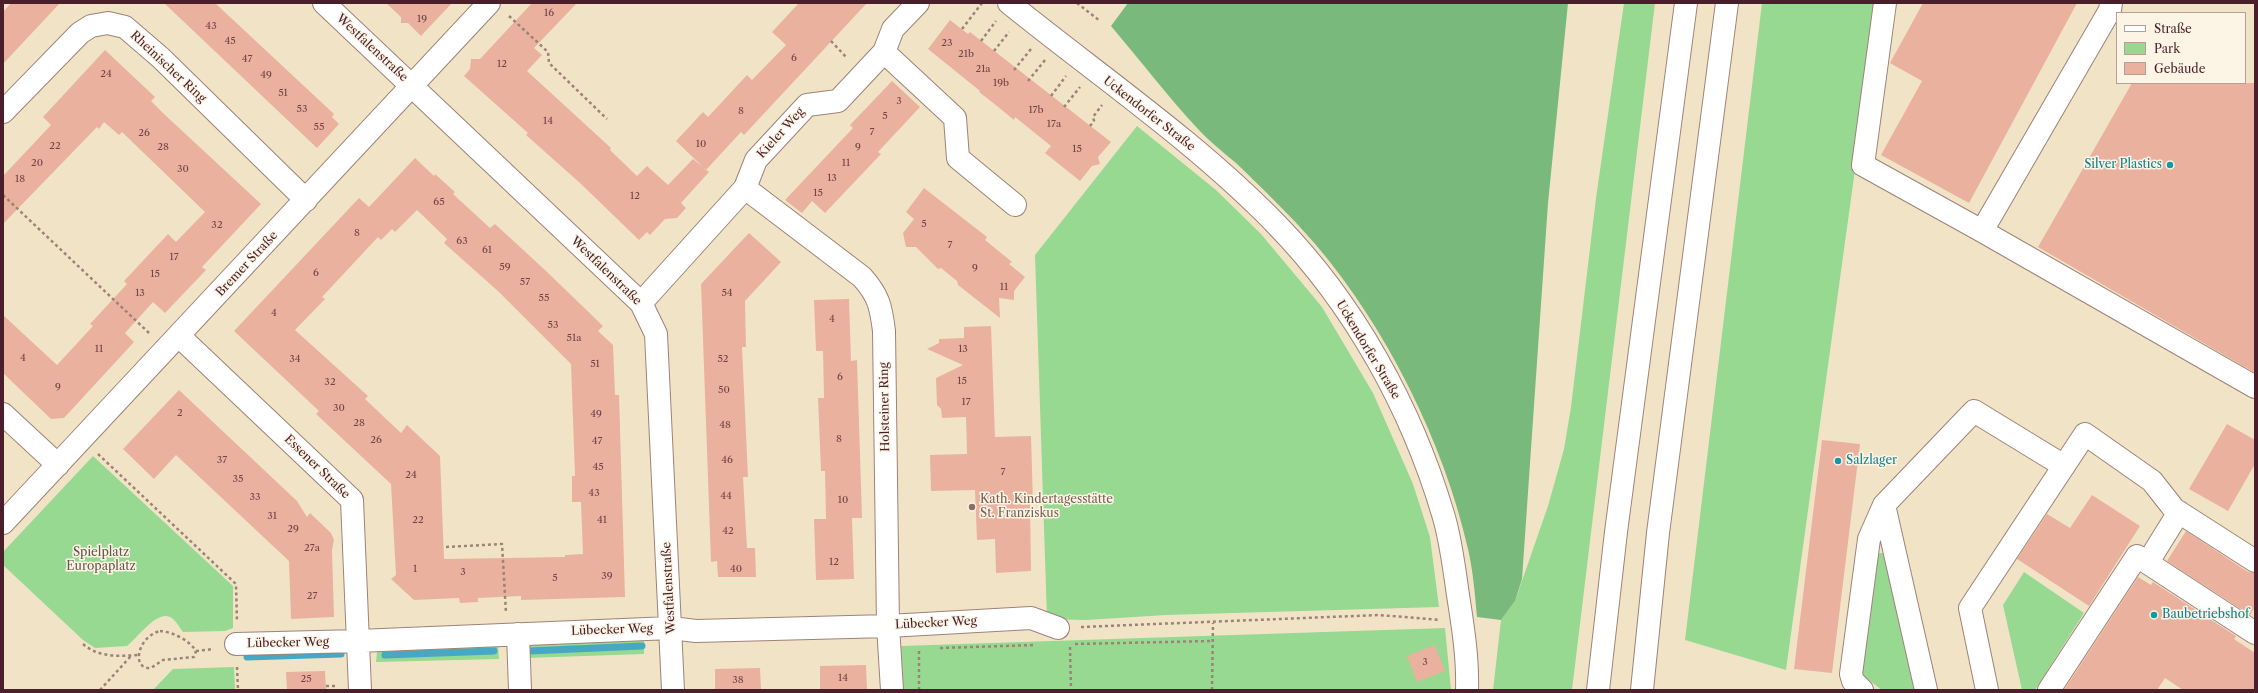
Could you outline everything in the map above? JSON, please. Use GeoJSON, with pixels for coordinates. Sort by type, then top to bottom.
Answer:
{"type":"FeatureCollection","features":[{"type":"Feature","properties":{"kind":"main road","name":"Westfalenstraße"},"geometry":{"type":"LineString","coordinates":[[324,3],[641,303],[656,334],[673,690]]}},
{"type":"Feature","properties":{"kind":"main road","name":"Bremer Straße"},"geometry":{"type":"LineString","coordinates":[[3,523],[173,343],[489,3]]}},
{"type":"Feature","properties":{"kind":"main road","name":"Kieler Weg"},"geometry":{"type":"LineString","coordinates":[[641,303],[745,188],[756,160],[807,105],[838,101],[884,52],[893,28],[918,3]]}},
{"type":"Feature","properties":{"kind":"main road"},"geometry":{"type":"LineString","coordinates":[[1598,690],[1616,532],[1686,3]]}},
{"type":"Feature","properties":{"kind":"main road"},"geometry":{"type":"LineString","coordinates":[[1642,690],[1658,533],[1727,3]]}},
{"type":"Feature","properties":{"kind":"main road"},"geometry":{"type":"LineString","coordinates":[[1884,3],[1863,165],[1982,231],[2255,387]]}},
{"type":"Feature","properties":{"kind":"main road"},"geometry":{"type":"LineString","coordinates":[[1982,231],[2110,10],[2111,3]]}},
{"type":"Feature","properties":{"kind":"main road","name":"Uckendorfer Straße"},"geometry":{"type":"LineString","coordinates":[[1004,11],[1179,136],[1222,173],[1276,224],[1319,273],[1357,326],[1408,421],[1444,515],[1462,621],[1468,671],[1467,690]]}},
{"type":"Feature","properties":{"kind":"main road","name":"Rheinischer Ring"},"geometry":{"type":"LineString","coordinates":[[3,112],[80,33],[90,26],[108,23],[125,27],[161,58],[306,200]]}},
{"type":"Feature","properties":{"kind":"main road"},"geometry":{"type":"LineString","coordinates":[[884,52],[954,118],[958,158],[1015,205]]}},
{"type":"Feature","properties":{"kind":"main road","name":"Holsteiner Ring"},"geometry":{"type":"LineString","coordinates":[[745,188],[862,277],[874,290],[880,306],[884,331],[888,626],[892,690]]}},
{"type":"Feature","properties":{"kind":"main road","name":"Essener Straße"},"geometry":{"type":"LineString","coordinates":[[173,343],[352,500],[360,690]]}},
{"type":"Feature","properties":{"kind":"main road"},"geometry":{"type":"LineString","coordinates":[[1862,690],[1853,681],[1851,674],[1869,539],[1884,505],[1974,410],[2064,466]]}},
{"type":"Feature","properties":{"kind":"main road"},"geometry":{"type":"LineString","coordinates":[[3,414],[58,465]]}},
{"type":"Feature","properties":{"kind":"main road"},"geometry":{"type":"LineString","coordinates":[[1987,690],[1970,608],[2085,434],[2152,481],[2174,509],[2255,562]]}},
{"type":"Feature","properties":{"kind":"main road"},"geometry":{"type":"LineString","coordinates":[[1884,505],[1926,690]]}},
{"type":"Feature","properties":{"kind":"main road"},"geometry":{"type":"LineString","coordinates":[[2148,562],[2179,512]]}},
{"type":"Feature","properties":{"kind":"main road"},"geometry":{"type":"LineString","coordinates":[[2049,690],[2137,556],[2255,633]]}},
{"type":"Feature","properties":{"kind":"main road","name":"Lübecker Weg"},"geometry":{"type":"LineString","coordinates":[[236,644],[358,641],[671,628],[696,631],[888,626],[1031,618],[1058,628]]}},
{"type":"Feature","properties":{"kind":"main road"},"geometry":{"type":"LineString","coordinates":[[506,690],[510,634]]}},
{"type":"Feature","properties":{"kind":"main road"},"geometry":{"type":"LineString","coordinates":[[510,634],[520,690]]}},
{"type":"Feature","properties":{"kind":"path"},"geometry":{"type":"LineString","coordinates":[[962,29],[982,3]]}},
{"type":"Feature","properties":{"kind":"path"},"geometry":{"type":"LineString","coordinates":[[1077,3],[1100,21]]}},
{"type":"Feature","properties":{"kind":"path"},"geometry":{"type":"LineString","coordinates":[[981,41],[1004,11]]}},
{"type":"Feature","properties":{"kind":"path"},"geometry":{"type":"LineString","coordinates":[[508,15],[548,52],[549,63],[607,119]]}},
{"type":"Feature","properties":{"kind":"path"},"geometry":{"type":"LineString","coordinates":[[994,51],[1012,29]]}},
{"type":"Feature","properties":{"kind":"path"},"geometry":{"type":"LineString","coordinates":[[1014,70],[1033,46]]}},
{"type":"Feature","properties":{"kind":"path"},"geometry":{"type":"LineString","coordinates":[[1028,81],[1046,57]]}},
{"type":"Feature","properties":{"kind":"path"},"geometry":{"type":"LineString","coordinates":[[1051,96],[1068,74]]}},
{"type":"Feature","properties":{"kind":"path"},"geometry":{"type":"LineString","coordinates":[[1064,107],[1082,85]]}},
{"type":"Feature","properties":{"kind":"path"},"geometry":{"type":"LineString","coordinates":[[1090,126],[1094,121],[1092,117],[1104,102]]}},
{"type":"Feature","properties":{"kind":"path"},"geometry":{"type":"LineString","coordinates":[[3,195],[173,343]]}},
{"type":"Feature","properties":{"kind":"path"},"geometry":{"type":"LineString","coordinates":[[82,439],[236,584],[236,644]]}},
{"type":"Feature","properties":{"kind":"path"},"geometry":{"type":"LineString","coordinates":[[446,547],[502,544],[510,634]]}},
{"type":"Feature","properties":{"kind":"path"},"geometry":{"type":"LineString","coordinates":[[1058,628],[1151,623],[1213,623],[1379,615],[1462,621]]}},
{"type":"Feature","properties":{"kind":"path"},"geometry":{"type":"LineString","coordinates":[[1212,690],[1211,641],[1213,623]]}},
{"type":"Feature","properties":{"kind":"path"},"geometry":{"type":"LineString","coordinates":[[160,631],[173,633],[191,645],[196,651],[194,657],[163,660],[149,668],[141,664],[139,655],[138,651],[143,641],[160,631]]}},
{"type":"Feature","properties":{"kind":"path"},"geometry":{"type":"LineString","coordinates":[[1071,690],[1070,644],[1211,641]]}},
{"type":"Feature","properties":{"kind":"path"},"geometry":{"type":"LineString","coordinates":[[83,644],[92,651],[104,655],[139,655]]}},
{"type":"Feature","properties":{"kind":"path"},"geometry":{"type":"LineString","coordinates":[[934,648],[1038,645]]}},
{"type":"Feature","properties":{"kind":"path"},"geometry":{"type":"LineString","coordinates":[[919,690],[918,649],[926,649]]}},
{"type":"Feature","properties":{"kind":"path"},"geometry":{"type":"LineString","coordinates":[[100,690],[131,656]]}},
{"type":"Feature","properties":{"kind":"green space"},"geometry":{"type":"Polygon","coordinates":[[[1128,3],[1568,3],[1548,203],[1522,579],[1515,601],[1501,620],[1477,617],[1470,557],[1444,468],[1428,428],[1389,349],[1342,277],[1316,245],[1267,193],[1198,129],[1111,26],[1128,3]]]}},
{"type":"Feature","properties":{"kind":"green space"},"geometry":{"type":"Polygon","coordinates":[[[1624,3],[1655,3],[1572,690],[1493,690],[1501,620],[1515,601],[1548,506],[1564,449],[1571,407],[1596,198],[1624,3]]]}},
{"type":"Feature","properties":{"kind":"green space"},"geometry":{"type":"Polygon","coordinates":[[[1762,3],[1878,3],[1786,670],[1685,640],[1762,3]]]}},
{"type":"Feature","properties":{"kind":"green space"},"geometry":{"type":"Polygon","coordinates":[[[1137,126],[1216,190],[1261,234],[1322,307],[1373,393],[1413,484],[1430,537],[1439,607],[1166,615],[1086,620],[1047,619],[1035,255],[1137,126]]]}},
{"type":"Feature","properties":{"kind":"green space","name":"Spielplatz Europaplatz"},"geometry":{"type":"Polygon","coordinates":[[[93,456],[233,586],[233,628],[225,631],[183,632],[174,620],[165,616],[159,617],[153,621],[127,646],[95,648],[83,640],[3,565],[3,552],[93,456]]]}},
{"type":"Feature","properties":{"kind":"green space"},"geometry":{"type":"Polygon","coordinates":[[[1879,553],[1884,553],[1917,690],[1882,690],[1862,675],[1875,556],[1879,553]]]}},
{"type":"Feature","properties":{"kind":"green space"},"geometry":{"type":"Polygon","coordinates":[[[2024,572],[2084,613],[2035,690],[2022,690],[2003,605],[2024,572]]]}},
{"type":"Feature","properties":{"kind":"green space"},"geometry":{"type":"Polygon","coordinates":[[[1445,628],[1451,690],[903,690],[901,646],[1445,628]]]}},
{"type":"Feature","properties":{"kind":"green space"},"geometry":{"type":"Polygon","coordinates":[[[644,639],[644,654],[526,658],[527,643],[644,639]]]}},
{"type":"Feature","properties":{"kind":"green space"},"geometry":{"type":"Polygon","coordinates":[[[498,644],[499,659],[376,662],[377,652],[382,649],[498,644]]]}},
{"type":"Feature","properties":{"kind":"green space"},"geometry":{"type":"Polygon","coordinates":[[[234,667],[235,690],[153,690],[173,669],[234,667]]]}},
{"type":"Feature","properties":{"kind":"building"},"geometry":{"type":"Polygon","coordinates":[[[11,3],[60,3],[3,64],[3,12],[11,3]]]}},
{"type":"Feature","properties":{"kind":"building"},"geometry":{"type":"Polygon","coordinates":[[[164,3],[215,3],[334,114],[332,117],[339,124],[317,148],[164,3]]]}},
{"type":"Feature","properties":{"kind":"building"},"geometry":{"type":"Polygon","coordinates":[[[386,3],[452,3],[421,36],[408,23],[401,23],[401,17],[386,3]]]}},
{"type":"Feature","properties":{"kind":"building"},"geometry":{"type":"Polygon","coordinates":[[[532,3],[577,3],[534,48],[542,55],[527,71],[611,148],[610,150],[637,176],[647,166],[668,185],[693,159],[709,172],[681,203],[686,208],[677,218],[665,219],[650,235],[647,232],[639,240],[580,183],[526,135],[528,133],[464,76],[470,69],[471,59],[480,59],[532,3]]]}},
{"type":"Feature","properties":{"kind":"building"},"geometry":{"type":"Polygon","coordinates":[[[799,3],[867,3],[744,135],[741,132],[706,170],[676,141],[703,112],[708,117],[747,75],[752,80],[786,45],[772,32],[799,3]]]}},
{"type":"Feature","properties":{"kind":"building"},"geometry":{"type":"Polygon","coordinates":[[[1923,3],[2077,3],[1969,203],[1881,155],[1922,81],[1890,63],[1923,3]]]}},
{"type":"Feature","properties":{"kind":"building"},"geometry":{"type":"Polygon","coordinates":[[[950,20],[968,34],[970,32],[1111,142],[1098,157],[1100,164],[1092,166],[1080,181],[1045,153],[1051,146],[1015,117],[1014,120],[928,49],[950,20]]]}},
{"type":"Feature","properties":{"kind":"building"},"geometry":{"type":"Polygon","coordinates":[[[105,50],[155,97],[151,101],[164,114],[261,204],[202,267],[206,270],[165,313],[153,302],[125,333],[134,342],[64,418],[51,419],[3,373],[3,315],[57,365],[93,326],[90,324],[127,284],[124,281],[168,234],[176,242],[205,212],[122,132],[119,135],[104,122],[99,129],[97,127],[3,224],[3,176],[51,125],[43,117],[105,50]]]}},
{"type":"Feature","properties":{"kind":"building"},"geometry":{"type":"Polygon","coordinates":[[[892,81],[920,107],[878,152],[881,154],[825,213],[812,201],[802,213],[785,200],[853,128],[850,125],[892,81]]]}},
{"type":"Feature","properties":{"kind":"building","name":"Silver Plastics"},"geometry":{"type":"Polygon","coordinates":[[[2255,83],[2255,373],[2038,247],[2131,84],[2255,83]]]}},
{"type":"Feature","properties":{"kind":"building"},"geometry":{"type":"Polygon","coordinates":[[[415,158],[434,176],[435,174],[455,192],[453,194],[490,228],[495,224],[603,326],[598,331],[613,345],[615,395],[619,395],[625,597],[521,600],[521,596],[478,598],[478,602],[460,603],[459,598],[414,600],[391,579],[396,575],[391,484],[316,414],[319,411],[234,331],[359,198],[369,207],[415,158]],[[417,210],[395,232],[392,229],[381,240],[378,237],[322,297],[325,299],[295,330],[368,396],[365,399],[401,433],[407,425],[440,456],[444,559],[565,557],[565,555],[583,554],[581,502],[572,502],[572,476],[575,476],[571,364],[499,292],[444,243],[447,239],[417,210]]]}},
{"type":"Feature","properties":{"kind":"building"},"geometry":{"type":"Polygon","coordinates":[[[924,188],[987,237],[985,240],[1012,262],[1009,264],[1025,277],[1014,291],[1014,300],[999,298],[1000,318],[958,285],[957,281],[941,268],[938,269],[916,247],[906,247],[903,233],[914,219],[906,212],[924,188]]]}},
{"type":"Feature","properties":{"kind":"building"},"geometry":{"type":"Polygon","coordinates":[[[749,233],[781,262],[745,301],[746,347],[742,347],[748,477],[743,477],[747,548],[755,548],[756,577],[718,577],[717,561],[711,562],[701,284],[749,233]]]}},
{"type":"Feature","properties":{"kind":"building"},"geometry":{"type":"Polygon","coordinates":[[[849,299],[851,361],[857,360],[862,518],[852,518],[854,579],[816,580],[814,519],[826,519],[825,471],[821,471],[818,398],[824,398],[823,351],[816,351],[814,300],[849,299]]]}},
{"type":"Feature","properties":{"kind":"building"},"geometry":{"type":"Polygon","coordinates":[[[991,326],[995,437],[1031,436],[1033,504],[1030,504],[1031,571],[996,573],[995,539],[977,540],[975,490],[931,491],[930,455],[967,454],[966,417],[942,418],[941,409],[937,405],[936,378],[963,365],[927,349],[939,343],[939,339],[964,338],[964,327],[991,326]]]}},
{"type":"Feature","properties":{"kind":"building"},"geometry":{"type":"Polygon","coordinates":[[[179,390],[297,501],[307,517],[310,513],[331,533],[334,540],[332,550],[334,617],[291,619],[289,561],[176,455],[154,479],[123,449],[179,390]]]}},
{"type":"Feature","properties":{"kind":"building"},"geometry":{"type":"Polygon","coordinates":[[[2227,424],[2255,440],[2255,464],[2228,511],[2189,489],[2227,424]]]}},
{"type":"Feature","properties":{"kind":"building"},"geometry":{"type":"Polygon","coordinates":[[[1822,440],[1860,444],[1832,673],[1794,669],[1822,440]]]}},
{"type":"Feature","properties":{"kind":"building"},"geometry":{"type":"Polygon","coordinates":[[[2092,495],[2140,526],[2089,606],[2017,559],[2047,514],[2070,528],[2092,495]]]}},
{"type":"Feature","properties":{"kind":"building"},"geometry":{"type":"Polygon","coordinates":[[[2186,531],[2248,572],[2255,573],[2255,607],[2250,615],[2167,561],[2186,531]]]}},
{"type":"Feature","properties":{"kind":"building","name":"Baubetriebshof"},"geometry":{"type":"Polygon","coordinates":[[[2138,577],[2151,585],[2153,582],[2236,636],[2234,639],[2255,653],[2255,690],[2183,690],[2165,678],[2157,690],[2064,690],[2138,577]]]}},
{"type":"Feature","properties":{"kind":"building"},"geometry":{"type":"Polygon","coordinates":[[[1435,645],[1445,671],[1417,682],[1407,656],[1435,645]]]}},
{"type":"Feature","properties":{"kind":"building"},"geometry":{"type":"Polygon","coordinates":[[[866,665],[867,690],[820,690],[820,666],[866,665]]]}},
{"type":"Feature","properties":{"kind":"building"},"geometry":{"type":"Polygon","coordinates":[[[760,668],[761,690],[715,690],[715,669],[760,668]]]}},
{"type":"Feature","properties":{"kind":"building"},"geometry":{"type":"Polygon","coordinates":[[[325,671],[326,690],[287,690],[286,672],[325,671]]]}},
{"type":"Feature","properties":{"kind":"waterway"},"geometry":{"type":"LineString","coordinates":[[529,651],[642,646]]}},
{"type":"Feature","properties":{"kind":"waterway"},"geometry":{"type":"LineString","coordinates":[[385,655],[494,651]]}},
{"type":"Feature","properties":{"kind":"waterway"},"geometry":{"type":"LineString","coordinates":[[247,657],[341,654]]}},
{"type":"Feature","properties":{"kind":"place","name":"Silver Plastics"},"geometry":{"type":"Point","coordinates":[2170,165]}},
{"type":"Feature","properties":{"kind":"place","name":"Salzlager"},"geometry":{"type":"Point","coordinates":[1838,461]}},
{"type":"Feature","properties":{"kind":"place","name":"Kath. Kindertagesstätte St. Franziskus"},"geometry":{"type":"Point","coordinates":[972,507]}},
{"type":"Feature","properties":{"kind":"place","name":"Baubetriebshof"},"geometry":{"type":"Point","coordinates":[2154,615]}}]}
